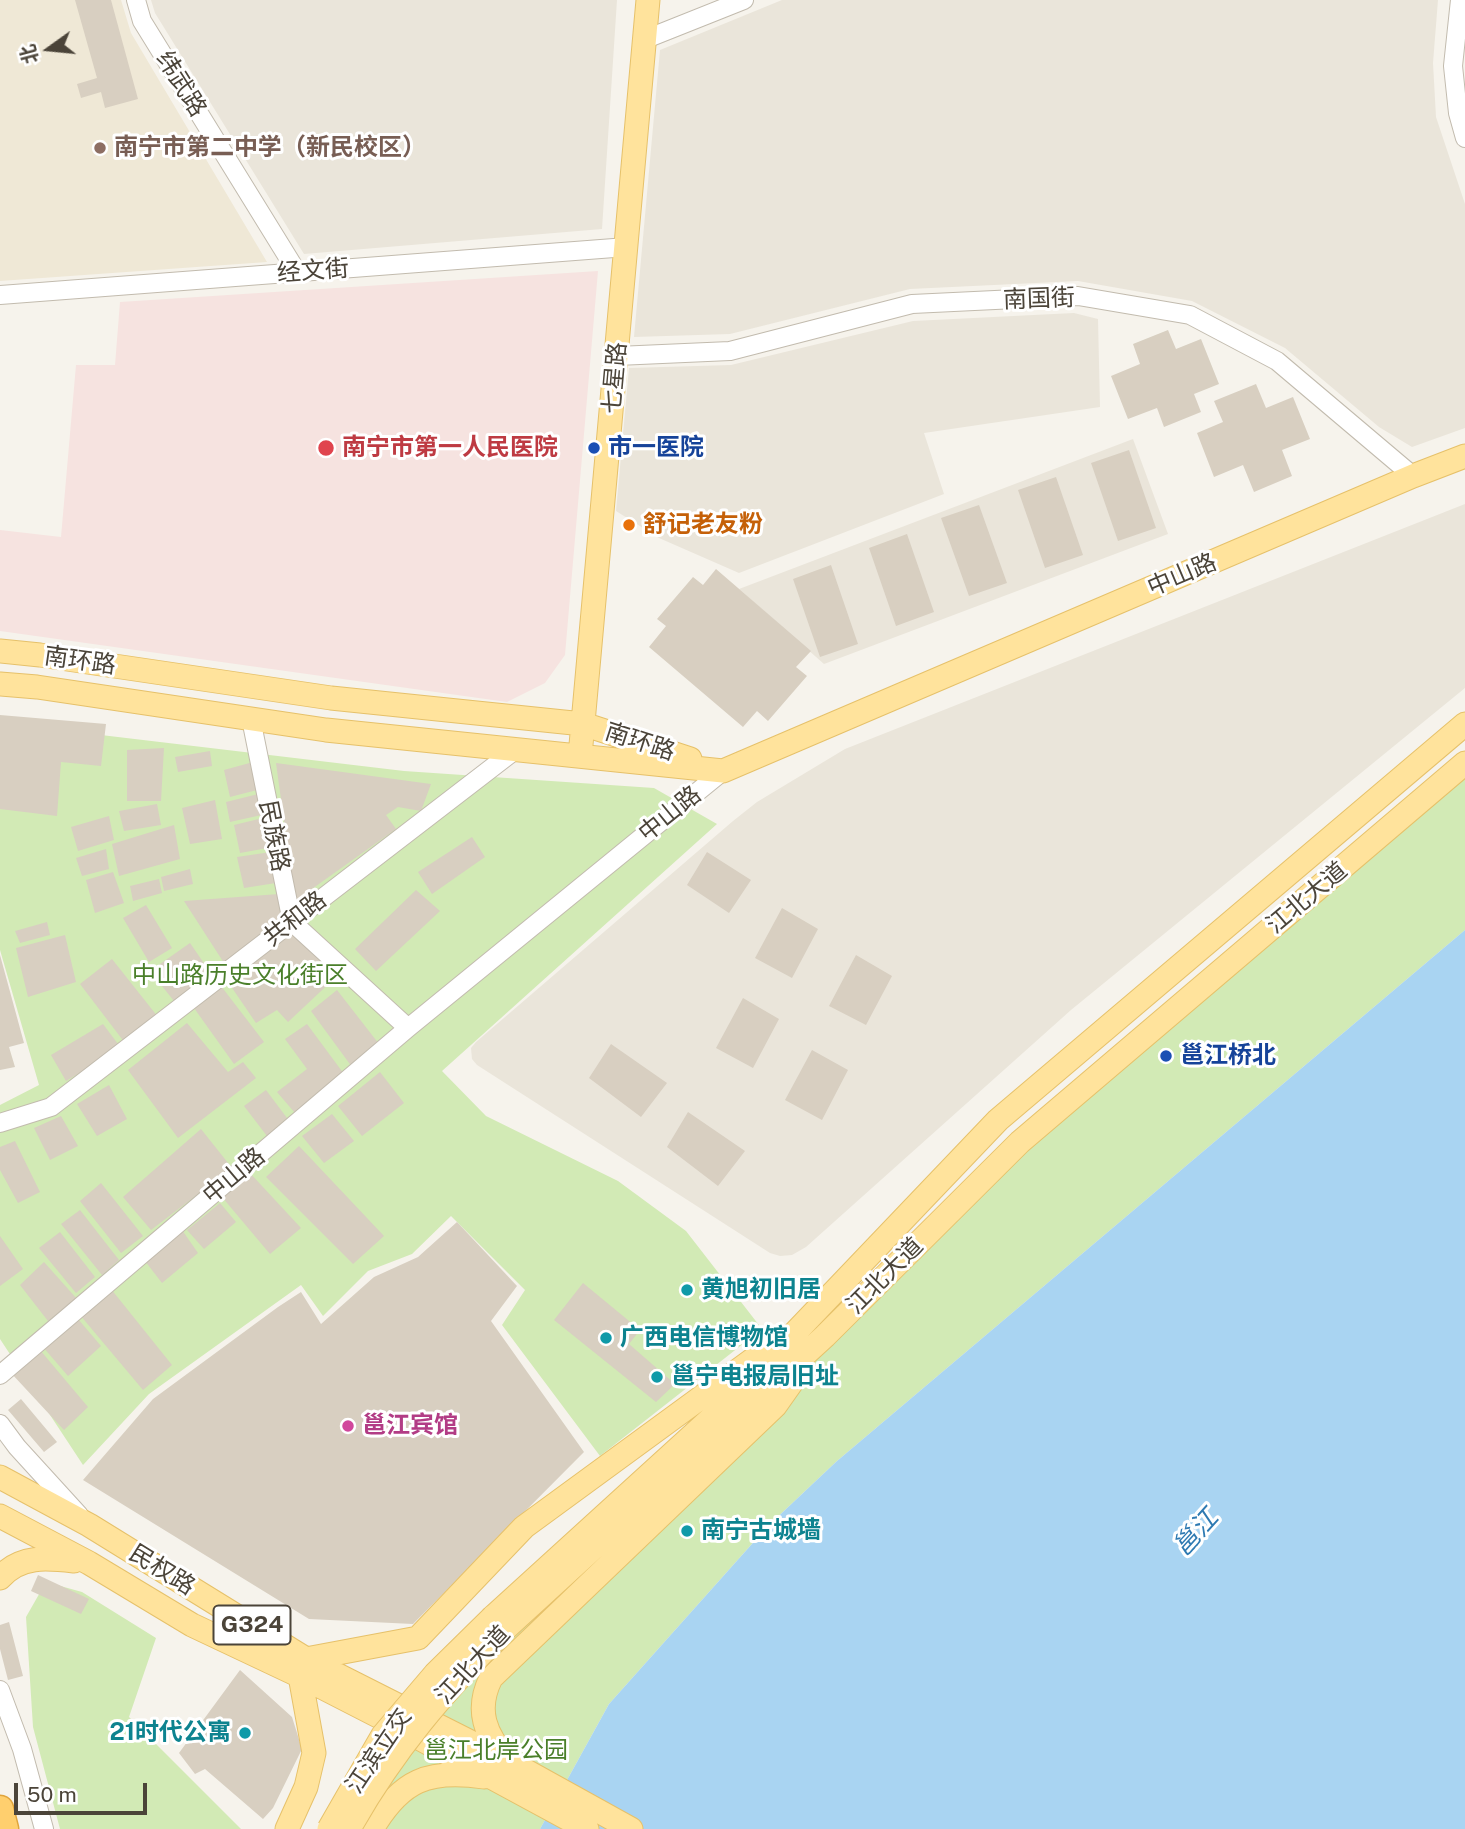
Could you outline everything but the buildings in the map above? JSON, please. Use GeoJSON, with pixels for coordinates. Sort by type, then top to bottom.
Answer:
{"type":"FeatureCollection","features":[{"type":"Feature","properties":{"kind":"highway"},"geometry":{"type":"LineString","coordinates":[[0,1809],[5,1829]]}},
{"type":"Feature","properties":{"kind":"main road","name":"七星路"},"geometry":{"type":"LineString","coordinates":[[580,756],[649,0]]}},
{"type":"Feature","properties":{"kind":"main road","name":"中山路"},"geometry":{"type":"LineString","coordinates":[[723,771],[1465,456]]}},
{"type":"Feature","properties":{"kind":"main road","name":"南环路"},"geometry":{"type":"LineString","coordinates":[[0,651],[40,654],[331,698],[583,724],[723,771]]}},
{"type":"Feature","properties":{"kind":"main road","name":"南环路"},"geometry":{"type":"LineString","coordinates":[[0,684],[37,687],[327,730],[723,771]]}},
{"type":"Feature","properties":{"kind":"main road","name":"江北大道"},"geometry":{"type":"LineString","coordinates":[[349,1829],[369,1793],[403,1743],[455,1681],[505,1629],[733,1409],[805,1322],[998,1121],[1465,723]]}},
{"type":"Feature","properties":{"kind":"main road","name":"江北大道"},"geometry":{"type":"LineString","coordinates":[[493,1617],[733,1409],[825,1336],[1020,1142],[1465,763]]}},
{"type":"Feature","properties":{"kind":"main road"},"geometry":{"type":"LineString","coordinates":[[287,1829],[306,1787],[314,1753],[303,1667],[418,1638],[524,1527],[805,1322]]}},
{"type":"Feature","properties":{"kind":"main road"},"geometry":{"type":"LineString","coordinates":[[372,1829],[386,1806],[402,1790],[418,1782],[454,1773],[504,1771],[486,1727],[482,1707],[484,1692],[491,1678],[775,1406],[825,1336]]}},
{"type":"Feature","properties":{"kind":"main road","name":"民权路"},"geometry":{"type":"LineString","coordinates":[[0,1478],[89,1525],[303,1667],[504,1771]]}},
{"type":"Feature","properties":{"kind":"main road","name":"民权路"},"geometry":{"type":"LineString","coordinates":[[0,1516],[89,1563],[192,1625],[303,1667]]}},
{"type":"Feature","properties":{"kind":"main road"},"geometry":{"type":"LineString","coordinates":[[0,1578],[9,1568],[41,1557],[89,1563]]}},
{"type":"Feature","properties":{"kind":"main road","name":"江滨立交"},"geometry":{"type":"LineString","coordinates":[[329,1829],[383,1735],[435,1674],[493,1617]]}},
{"type":"Feature","properties":{"kind":"main road","name":"G324"},"geometry":{"type":"LineString","coordinates":[[504,1771],[587,1829]]}},
{"type":"Feature","properties":{"kind":"main road","name":"G324"},"geometry":{"type":"LineString","coordinates":[[504,1771],[631,1829]]}},
{"type":"Feature","properties":{"kind":"street","name":"纬武路"},"geometry":{"type":"LineString","coordinates":[[136,0],[142,20],[297,272]]}},
{"type":"Feature","properties":{"kind":"street"},"geometry":{"type":"LineString","coordinates":[[646,39],[744,0]]}},
{"type":"Feature","properties":{"kind":"street"},"geometry":{"type":"LineString","coordinates":[[1460,0],[1453,66],[1458,113],[1465,138]]}},
{"type":"Feature","properties":{"kind":"street","name":"经文街"},"geometry":{"type":"LineString","coordinates":[[0,295],[627,247]]}},
{"type":"Feature","properties":{"kind":"street","name":"南国街"},"geometry":{"type":"LineString","coordinates":[[617,356],[730,351],[912,304],[1078,296],[1190,315],[1278,362],[1413,476]]}},
{"type":"Feature","properties":{"kind":"street","name":"民族路"},"geometry":{"type":"LineString","coordinates":[[251,719],[292,922]]}},
{"type":"Feature","properties":{"kind":"street","name":"共和路"},"geometry":{"type":"LineString","coordinates":[[0,1123],[51,1107],[515,750]]}},
{"type":"Feature","properties":{"kind":"street","name":"中山路"},"geometry":{"type":"LineString","coordinates":[[0,1375],[408,1028],[723,771]]}},
{"type":"Feature","properties":{"kind":"street"},"geometry":{"type":"LineString","coordinates":[[292,922],[408,1028]]}},
{"type":"Feature","properties":{"kind":"street"},"geometry":{"type":"LineString","coordinates":[[0,1424],[89,1525]]}},
{"type":"Feature","properties":{"kind":"street"},"geometry":{"type":"LineString","coordinates":[[0,1690],[22,1749],[44,1829]]}},
{"type":"Feature","properties":{"kind":"shaded area","name":"南宁市第二中学（新民校区）"},"geometry":{"type":"Polygon","coordinates":[[[0,0],[121,0],[131,33],[267,262],[0,281],[0,0]]]}},
{"type":"Feature","properties":{"kind":"shaded area"},"geometry":{"type":"Polygon","coordinates":[[[151,0],[617,0],[602,229],[304,254],[155,13],[151,0]]]}},
{"type":"Feature","properties":{"kind":"shaded area"},"geometry":{"type":"Polygon","coordinates":[[[782,0],[1438,0],[1433,63],[1436,117],[1465,204],[1465,428],[1412,447],[1379,427],[1285,348],[1192,301],[1078,281],[910,289],[730,334],[634,337],[660,50],[782,0]]]}},
{"type":"Feature","properties":{"kind":"shaded area","name":"南宁市第一人民医院"},"geometry":{"type":"Polygon","coordinates":[[[598,271],[565,655],[545,683],[507,702],[0,631],[0,530],[61,537],[76,365],[115,365],[120,302],[598,271]]]}},
{"type":"Feature","properties":{"kind":"shaded area"},"geometry":{"type":"Polygon","coordinates":[[[1074,313],[1098,319],[1100,407],[924,433],[944,494],[739,573],[659,538],[616,511],[629,368],[731,365],[913,321],[1074,313]]]}},
{"type":"Feature","properties":{"kind":"shaded area"},"geometry":{"type":"Polygon","coordinates":[[[1133,439],[1168,534],[824,664],[739,589],[1133,439]]]}},
{"type":"Feature","properties":{"kind":"shaded area"},"geometry":{"type":"Polygon","coordinates":[[[1465,504],[1465,688],[1071,1010],[806,1247],[792,1255],[770,1253],[477,1065],[472,1059],[471,1048],[476,1042],[733,821],[757,802],[845,749],[1465,504]]]}},
{"type":"Feature","properties":{"kind":"green space","name":"中山路历史文化街区"},"geometry":{"type":"Polygon","coordinates":[[[0,723],[404,771],[654,788],[717,824],[442,1071],[486,1116],[618,1181],[686,1231],[762,1329],[600,1456],[502,1325],[525,1290],[451,1216],[412,1254],[368,1271],[323,1316],[301,1285],[149,1394],[83,1465],[0,1339],[0,1105],[39,1085],[0,950],[0,723]]]}},
{"type":"Feature","properties":{"kind":"green space","name":"邕江北岸公园"},"geometry":{"type":"Polygon","coordinates":[[[1465,763],[1465,930],[837,1461],[768,1526],[609,1704],[540,1829],[349,1829],[403,1743],[1020,1142],[1465,763]]]}},
{"type":"Feature","properties":{"kind":"green space"},"geometry":{"type":"Polygon","coordinates":[[[46,1582],[82,1592],[156,1638],[129,1717],[241,1829],[60,1829],[33,1727],[26,1617],[46,1582]]]}},
{"type":"Feature","properties":{"kind":"water","name":"邕江"},"geometry":{"type":"Polygon","coordinates":[[[1465,930],[1465,1829],[540,1829],[609,1704],[768,1526],[837,1461],[1465,930]]]}},
{"type":"Feature","properties":{"kind":"place","name":"南宁市第二中学（新民校区）"},"geometry":{"type":"Point","coordinates":[100,148]}},
{"type":"Feature","properties":{"kind":"place","name":"南宁市第一人民医院"},"geometry":{"type":"Point","coordinates":[326,448]}},
{"type":"Feature","properties":{"kind":"place","name":"市一医院"},"geometry":{"type":"Point","coordinates":[594,448]}},
{"type":"Feature","properties":{"kind":"place","name":"舒记老友粉"},"geometry":{"type":"Point","coordinates":[629,525]}},
{"type":"Feature","properties":{"kind":"place","name":"邕江桥北"},"geometry":{"type":"Point","coordinates":[1166,1056]}},
{"type":"Feature","properties":{"kind":"place","name":"黄旭初旧居"},"geometry":{"type":"Point","coordinates":[687,1290]}},
{"type":"Feature","properties":{"kind":"place","name":"广西电信博物馆"},"geometry":{"type":"Point","coordinates":[606,1338]}},
{"type":"Feature","properties":{"kind":"place","name":"邕宁电报局旧址"},"geometry":{"type":"Point","coordinates":[657,1377]}},
{"type":"Feature","properties":{"kind":"place","name":"邕江宾馆"},"geometry":{"type":"Point","coordinates":[348,1426]}},
{"type":"Feature","properties":{"kind":"place","name":"南宁古城墙"},"geometry":{"type":"Point","coordinates":[687,1531]}},
{"type":"Feature","properties":{"kind":"place","name":"21时代公寓"},"geometry":{"type":"Point","coordinates":[245,1733]}}]}
